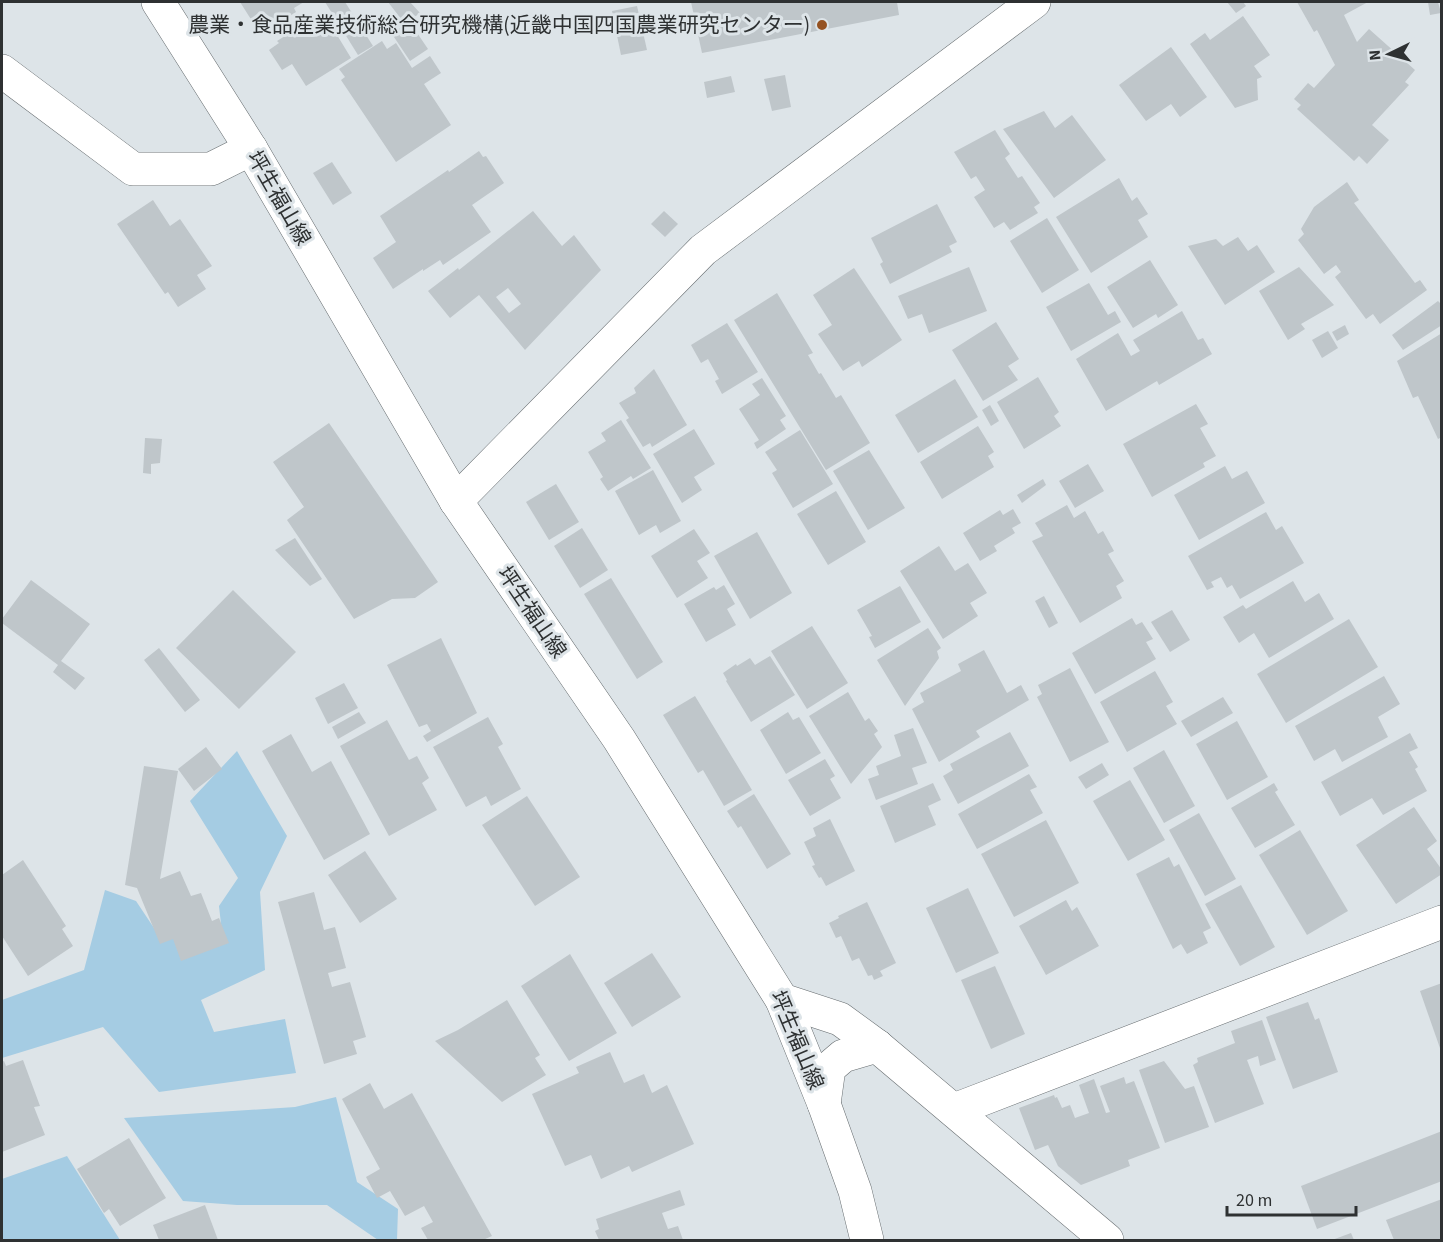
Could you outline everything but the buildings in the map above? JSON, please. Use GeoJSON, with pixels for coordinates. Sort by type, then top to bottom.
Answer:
{"type":"FeatureCollection","features":[{"type":"Feature","properties":{"kind":"street","name":"坪生福山線"},"geometry":{"type":"LineString","coordinates":[[158,2],[251,149],[456,501],[619,739],[782,1000],[824,1104],[855,1191],[867,1240]]}},
{"type":"Feature","properties":{"kind":"street"},"geometry":{"type":"LineString","coordinates":[[456,501],[703,250],[1034,2]]}},
{"type":"Feature","properties":{"kind":"street"},"geometry":{"type":"LineString","coordinates":[[2,71],[133,170],[211,169],[251,149]]}},
{"type":"Feature","properties":{"kind":"street"},"geometry":{"type":"LineString","coordinates":[[954,1110],[1442,922]]}},
{"type":"Feature","properties":{"kind":"street"},"geometry":{"type":"LineString","coordinates":[[782,1000],[840,1019],[877,1046],[1107,1240]]}},
{"type":"Feature","properties":{"kind":"street"},"geometry":{"type":"LineString","coordinates":[[824,1104],[829,1068],[843,1056],[877,1046]]}},
{"type":"Feature","properties":{"kind":"shaded area"},"geometry":{"type":"Polygon","coordinates":[[[237,751],[287,836],[260,892],[265,970],[201,1000],[214,1032],[285,1019],[296,1073],[159,1092],[103,1027],[2,1058],[2,1000],[84,970],[105,890],[136,901],[162,940],[222,933],[219,906],[238,878],[190,801],[237,751]]]}},
{"type":"Feature","properties":{"kind":"shaded area"},"geometry":{"type":"Polygon","coordinates":[[[336,1097],[357,1182],[398,1209],[397,1240],[378,1240],[327,1205],[237,1205],[183,1201],[124,1118],[295,1107],[336,1097]]]}},
{"type":"Feature","properties":{"kind":"shaded area"},"geometry":{"type":"Polygon","coordinates":[[[67,1156],[120,1240],[2,1240],[2,1179],[67,1156]]]}},
{"type":"Feature","properties":{"kind":"place","name":"農業・食品産業技術総合研究機構(近畿中国四国農業研究センター)"},"geometry":{"type":"Point","coordinates":[822,25]}}]}
